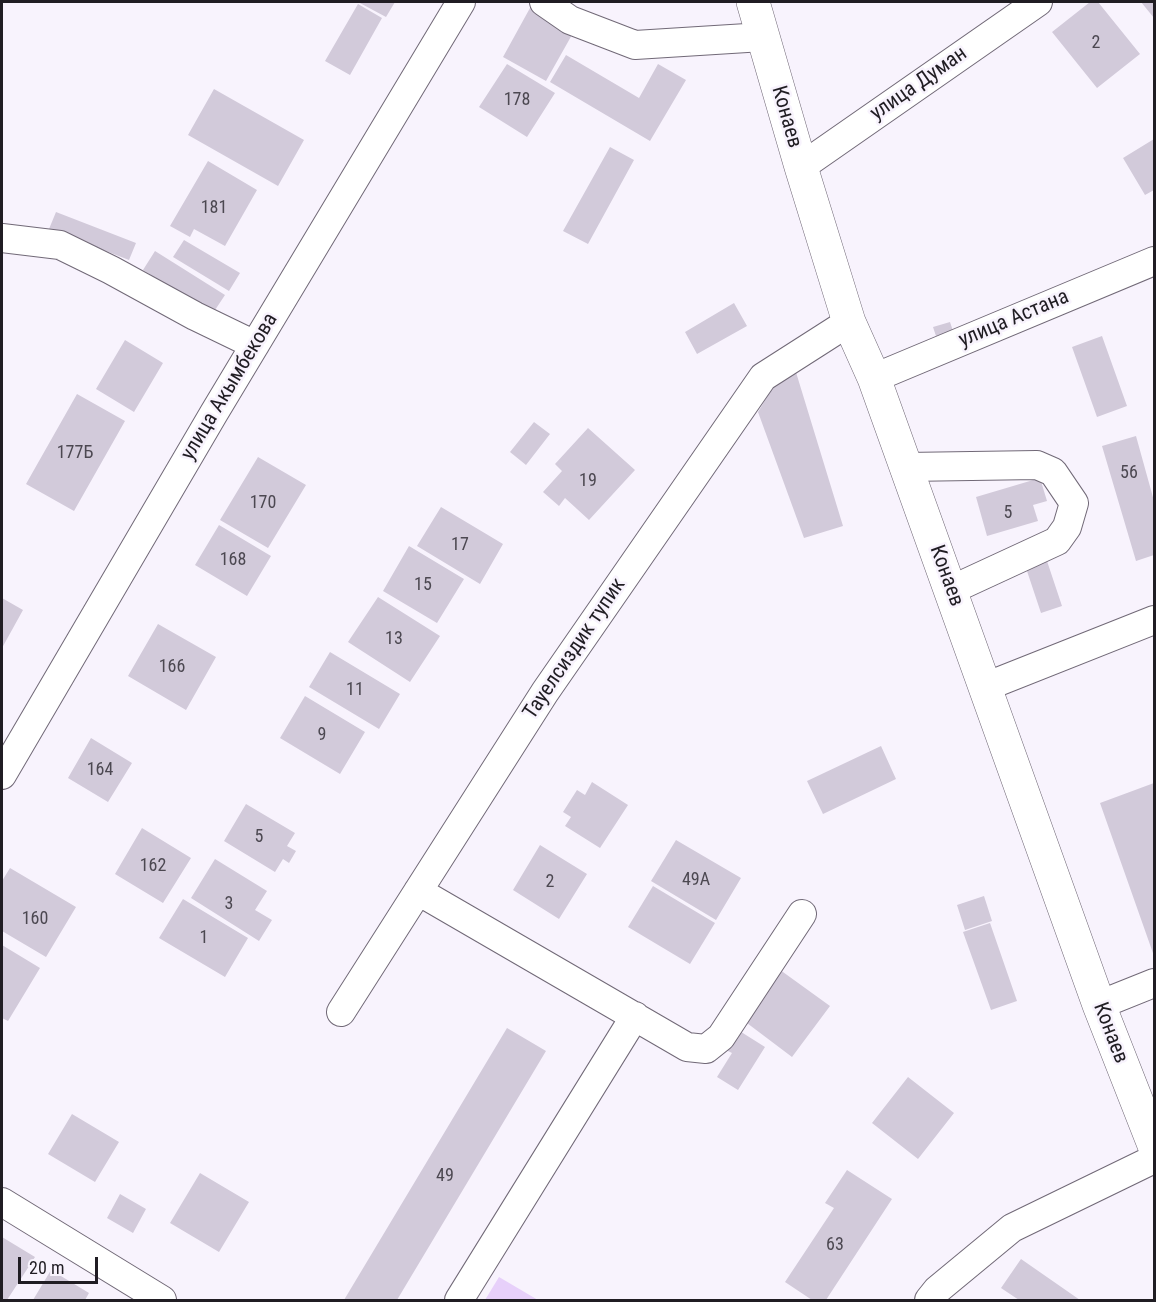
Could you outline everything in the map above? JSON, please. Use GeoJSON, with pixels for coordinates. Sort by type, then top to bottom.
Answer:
{"type":"FeatureCollection","features":[{"type":"Feature","properties":{"kind":"main road","name":"Конаев"},"geometry":{"type":"LineString","coordinates":[[753,2],[849,322],[874,378],[1099,1005],[1155,1145]]}},
{"type":"Feature","properties":{"kind":"street","name":"улица Акымбекова"},"geometry":{"type":"LineString","coordinates":[[2,775],[255,345],[461,2]]}},
{"type":"Feature","properties":{"kind":"street"},"geometry":{"type":"LineString","coordinates":[[544,2],[570,20],[635,45],[763,38]]}},
{"type":"Feature","properties":{"kind":"street","name":"улица Думан"},"geometry":{"type":"LineString","coordinates":[[801,167],[1038,2]]}},
{"type":"Feature","properties":{"kind":"street"},"geometry":{"type":"LineString","coordinates":[[2,238],[60,245],[255,345]]}},
{"type":"Feature","properties":{"kind":"street","name":"улица Астана"},"geometry":{"type":"LineString","coordinates":[[874,378],[1155,261]]}},
{"type":"Feature","properties":{"kind":"street","name":"Тауелсиздик тупик"},"geometry":{"type":"LineString","coordinates":[[341,1012],[545,692],[763,377],[849,322]]}},
{"type":"Feature","properties":{"kind":"street"},"geometry":{"type":"LineString","coordinates":[[906,467],[1037,465],[1053,472],[1074,503],[1067,527],[1057,541],[951,590]]}},
{"type":"Feature","properties":{"kind":"street"},"geometry":{"type":"LineString","coordinates":[[985,687],[1155,620]]}},
{"type":"Feature","properties":{"kind":"street"},"geometry":{"type":"LineString","coordinates":[[418,891],[687,1047],[706,1049],[721,1037],[802,914]]}},
{"type":"Feature","properties":{"kind":"street"},"geometry":{"type":"LineString","coordinates":[[1099,1005],[1155,983]]}},
{"type":"Feature","properties":{"kind":"street"},"geometry":{"type":"LineString","coordinates":[[459,1300],[634,1016]]}},
{"type":"Feature","properties":{"kind":"street"},"geometry":{"type":"LineString","coordinates":[[929,1300],[1012,1228],[1155,1159]]}},
{"type":"Feature","properties":{"kind":"street"},"geometry":{"type":"LineString","coordinates":[[2,1202],[162,1300]]}},
{"type":"Feature","properties":{"kind":"shaded area"},"geometry":{"type":"Polygon","coordinates":[[[499,1277],[538,1300],[485,1300],[499,1277]]]}},
{"type":"Feature","properties":{"kind":"building"},"geometry":{"type":"Polygon","coordinates":[[[358,2],[395,2],[386,17],[358,2]]]}},
{"type":"Feature","properties":{"kind":"building"},"geometry":{"type":"Polygon","coordinates":[[[1090,2],[1098,2],[1140,54],[1097,88],[1052,32],[1090,2]]]}},
{"type":"Feature","properties":{"kind":"building"},"geometry":{"type":"Polygon","coordinates":[[[1141,2],[1154,2],[1154,18],[1141,2]]]}},
{"type":"Feature","properties":{"kind":"building"},"geometry":{"type":"Polygon","coordinates":[[[358,4],[382,18],[350,75],[325,61],[358,4]]]}},
{"type":"Feature","properties":{"kind":"building"},"geometry":{"type":"Polygon","coordinates":[[[530,8],[573,33],[546,81],[503,57],[530,8]]]}},
{"type":"Feature","properties":{"kind":"building"},"geometry":{"type":"Polygon","coordinates":[[[566,55],[639,98],[658,64],[686,80],[650,141],[550,82],[566,55]]]}},
{"type":"Feature","properties":{"kind":"building"},"geometry":{"type":"Polygon","coordinates":[[[507,64],[555,93],[527,137],[479,107],[507,64]]]}},
{"type":"Feature","properties":{"kind":"building"},"geometry":{"type":"Polygon","coordinates":[[[214,89],[304,140],[278,186],[188,135],[214,89]]]}},
{"type":"Feature","properties":{"kind":"building"},"geometry":{"type":"Polygon","coordinates":[[[1154,139],[1154,190],[1145,195],[1123,158],[1154,139]]]}},
{"type":"Feature","properties":{"kind":"building"},"geometry":{"type":"Polygon","coordinates":[[[610,147],[634,160],[588,244],[563,231],[610,147]]]}},
{"type":"Feature","properties":{"kind":"building"},"geometry":{"type":"Polygon","coordinates":[[[208,161],[257,190],[225,246],[194,229],[190,237],[170,226],[208,161]]]}},
{"type":"Feature","properties":{"kind":"building"},"geometry":{"type":"Polygon","coordinates":[[[56,212],[136,243],[129,260],[49,229],[56,212]]]}},
{"type":"Feature","properties":{"kind":"building"},"geometry":{"type":"Polygon","coordinates":[[[184,240],[240,273],[229,291],[173,257],[184,240]]]}},
{"type":"Feature","properties":{"kind":"building"},"geometry":{"type":"Polygon","coordinates":[[[155,251],[225,295],[213,313],[143,270],[155,251]]]}},
{"type":"Feature","properties":{"kind":"building"},"geometry":{"type":"Polygon","coordinates":[[[734,303],[747,326],[697,354],[685,332],[734,303]]]}},
{"type":"Feature","properties":{"kind":"building"},"geometry":{"type":"Polygon","coordinates":[[[950,322],[953,331],[936,336],[933,327],[950,322]]]}},
{"type":"Feature","properties":{"kind":"building"},"geometry":{"type":"Polygon","coordinates":[[[1102,336],[1127,406],[1097,417],[1072,347],[1102,336]]]}},
{"type":"Feature","properties":{"kind":"building"},"geometry":{"type":"Polygon","coordinates":[[[125,340],[163,363],[134,412],[96,389],[125,340]]]}},
{"type":"Feature","properties":{"kind":"building"},"geometry":{"type":"Polygon","coordinates":[[[795,369],[843,526],[804,538],[758,412],[779,377],[795,369]]]}},
{"type":"Feature","properties":{"kind":"building"},"geometry":{"type":"Polygon","coordinates":[[[77,394],[125,421],[74,511],[26,484],[77,394]]]}},
{"type":"Feature","properties":{"kind":"building"},"geometry":{"type":"Polygon","coordinates":[[[534,422],[550,434],[526,465],[510,452],[534,422]]]}},
{"type":"Feature","properties":{"kind":"building"},"geometry":{"type":"Polygon","coordinates":[[[588,428],[635,470],[589,520],[565,498],[559,506],[543,492],[562,471],[555,464],[588,428]]]}},
{"type":"Feature","properties":{"kind":"building"},"geometry":{"type":"Polygon","coordinates":[[[1136,436],[1154,501],[1154,555],[1136,561],[1102,446],[1136,436]]]}},
{"type":"Feature","properties":{"kind":"building"},"geometry":{"type":"Polygon","coordinates":[[[258,457],[306,485],[268,548],[220,520],[258,457]]]}},
{"type":"Feature","properties":{"kind":"building"},"geometry":{"type":"Polygon","coordinates":[[[1040,478],[1047,501],[1033,505],[1038,521],[987,536],[976,497],[1040,478]]]}},
{"type":"Feature","properties":{"kind":"building"},"geometry":{"type":"Polygon","coordinates":[[[441,507],[503,544],[480,584],[417,546],[441,507]]]}},
{"type":"Feature","properties":{"kind":"building"},"geometry":{"type":"Polygon","coordinates":[[[219,525],[271,556],[247,596],[195,565],[219,525]]]}},
{"type":"Feature","properties":{"kind":"building"},"geometry":{"type":"Polygon","coordinates":[[[409,546],[464,579],[437,623],[383,591],[409,546]]]}},
{"type":"Feature","properties":{"kind":"building"},"geometry":{"type":"Polygon","coordinates":[[[1046,558],[1062,606],[1041,613],[1025,565],[1046,558]]]}},
{"type":"Feature","properties":{"kind":"building"},"geometry":{"type":"Polygon","coordinates":[[[378,597],[440,636],[410,682],[348,642],[378,597]]]}},
{"type":"Feature","properties":{"kind":"building"},"geometry":{"type":"Polygon","coordinates":[[[2,598],[23,610],[2,648],[2,598]]]}},
{"type":"Feature","properties":{"kind":"building"},"geometry":{"type":"Polygon","coordinates":[[[158,624],[216,657],[186,710],[128,676],[158,624]]]}},
{"type":"Feature","properties":{"kind":"building"},"geometry":{"type":"Polygon","coordinates":[[[330,652],[400,694],[379,729],[309,687],[330,652]]]}},
{"type":"Feature","properties":{"kind":"building"},"geometry":{"type":"Polygon","coordinates":[[[305,696],[365,732],[340,774],[280,738],[305,696]]]}},
{"type":"Feature","properties":{"kind":"building"},"geometry":{"type":"Polygon","coordinates":[[[91,738],[132,763],[108,802],[68,778],[91,738]]]}},
{"type":"Feature","properties":{"kind":"building"},"geometry":{"type":"Polygon","coordinates":[[[881,746],[896,779],[823,814],[807,781],[881,746]]]}},
{"type":"Feature","properties":{"kind":"building"},"geometry":{"type":"Polygon","coordinates":[[[592,782],[628,805],[600,848],[565,826],[571,817],[563,812],[577,790],[585,795],[592,782]]]}},
{"type":"Feature","properties":{"kind":"building"},"geometry":{"type":"Polygon","coordinates":[[[1154,783],[1154,956],[1100,803],[1154,783]]]}},
{"type":"Feature","properties":{"kind":"building"},"geometry":{"type":"Polygon","coordinates":[[[246,804],[295,833],[287,846],[296,851],[289,863],[283,859],[275,872],[224,841],[246,804]]]}},
{"type":"Feature","properties":{"kind":"building"},"geometry":{"type":"Polygon","coordinates":[[[142,828],[191,858],[163,903],[115,874],[142,828]]]}},
{"type":"Feature","properties":{"kind":"building"},"geometry":{"type":"Polygon","coordinates":[[[676,840],[741,878],[716,920],[651,881],[676,840]]]}},
{"type":"Feature","properties":{"kind":"building"},"geometry":{"type":"Polygon","coordinates":[[[540,845],[587,874],[559,919],[513,890],[540,845]]]}},
{"type":"Feature","properties":{"kind":"building"},"geometry":{"type":"Polygon","coordinates":[[[215,859],[267,891],[255,910],[272,920],[259,941],[191,898],[215,859]]]}},
{"type":"Feature","properties":{"kind":"building"},"geometry":{"type":"Polygon","coordinates":[[[10,868],[76,907],[46,957],[2,931],[2,881],[10,868]]]}},
{"type":"Feature","properties":{"kind":"building"},"geometry":{"type":"Polygon","coordinates":[[[653,886],[715,923],[690,964],[628,927],[653,886]]]}},
{"type":"Feature","properties":{"kind":"building"},"geometry":{"type":"Polygon","coordinates":[[[984,896],[992,921],[965,930],[957,905],[984,896]]]}},
{"type":"Feature","properties":{"kind":"building"},"geometry":{"type":"Polygon","coordinates":[[[183,899],[248,938],[225,977],[159,938],[183,899]]]}},
{"type":"Feature","properties":{"kind":"building"},"geometry":{"type":"Polygon","coordinates":[[[990,923],[1017,1001],[991,1010],[963,932],[990,923]]]}},
{"type":"Feature","properties":{"kind":"building"},"geometry":{"type":"Polygon","coordinates":[[[2,945],[40,968],[8,1021],[2,1018],[2,945]]]}},
{"type":"Feature","properties":{"kind":"building"},"geometry":{"type":"Polygon","coordinates":[[[776,967],[830,1006],[792,1057],[739,1017],[776,967]]]}},
{"type":"Feature","properties":{"kind":"building"},"geometry":{"type":"Polygon","coordinates":[[[507,1028],[546,1051],[397,1300],[344,1300],[507,1028]]]}},
{"type":"Feature","properties":{"kind":"building"},"geometry":{"type":"Polygon","coordinates":[[[738,1030],[765,1047],[738,1090],[717,1077],[732,1053],[726,1050],[738,1030]]]}},
{"type":"Feature","properties":{"kind":"building"},"geometry":{"type":"Polygon","coordinates":[[[908,1077],[954,1113],[918,1159],[872,1123],[908,1077]]]}},
{"type":"Feature","properties":{"kind":"building"},"geometry":{"type":"Polygon","coordinates":[[[72,1114],[119,1142],[95,1182],[48,1154],[72,1114]]]}},
{"type":"Feature","properties":{"kind":"building"},"geometry":{"type":"Polygon","coordinates":[[[847,1170],[892,1199],[826,1300],[812,1300],[785,1282],[834,1208],[825,1203],[847,1170]]]}},
{"type":"Feature","properties":{"kind":"building"},"geometry":{"type":"Polygon","coordinates":[[[200,1173],[249,1202],[219,1252],[170,1223],[200,1173]]]}},
{"type":"Feature","properties":{"kind":"building"},"geometry":{"type":"Polygon","coordinates":[[[120,1194],[146,1209],[133,1233],[107,1218],[120,1194]]]}},
{"type":"Feature","properties":{"kind":"building"},"geometry":{"type":"Polygon","coordinates":[[[2,1237],[35,1257],[7,1300],[2,1300],[2,1237]]]}},
{"type":"Feature","properties":{"kind":"building"},"geometry":{"type":"Polygon","coordinates":[[[1021,1259],[1080,1300],[1019,1300],[1001,1288],[1021,1259]]]}},
{"type":"Feature","properties":{"kind":"building"},"geometry":{"type":"Polygon","coordinates":[[[51,1270],[89,1293],[85,1300],[33,1300],[51,1270]]]}}]}
